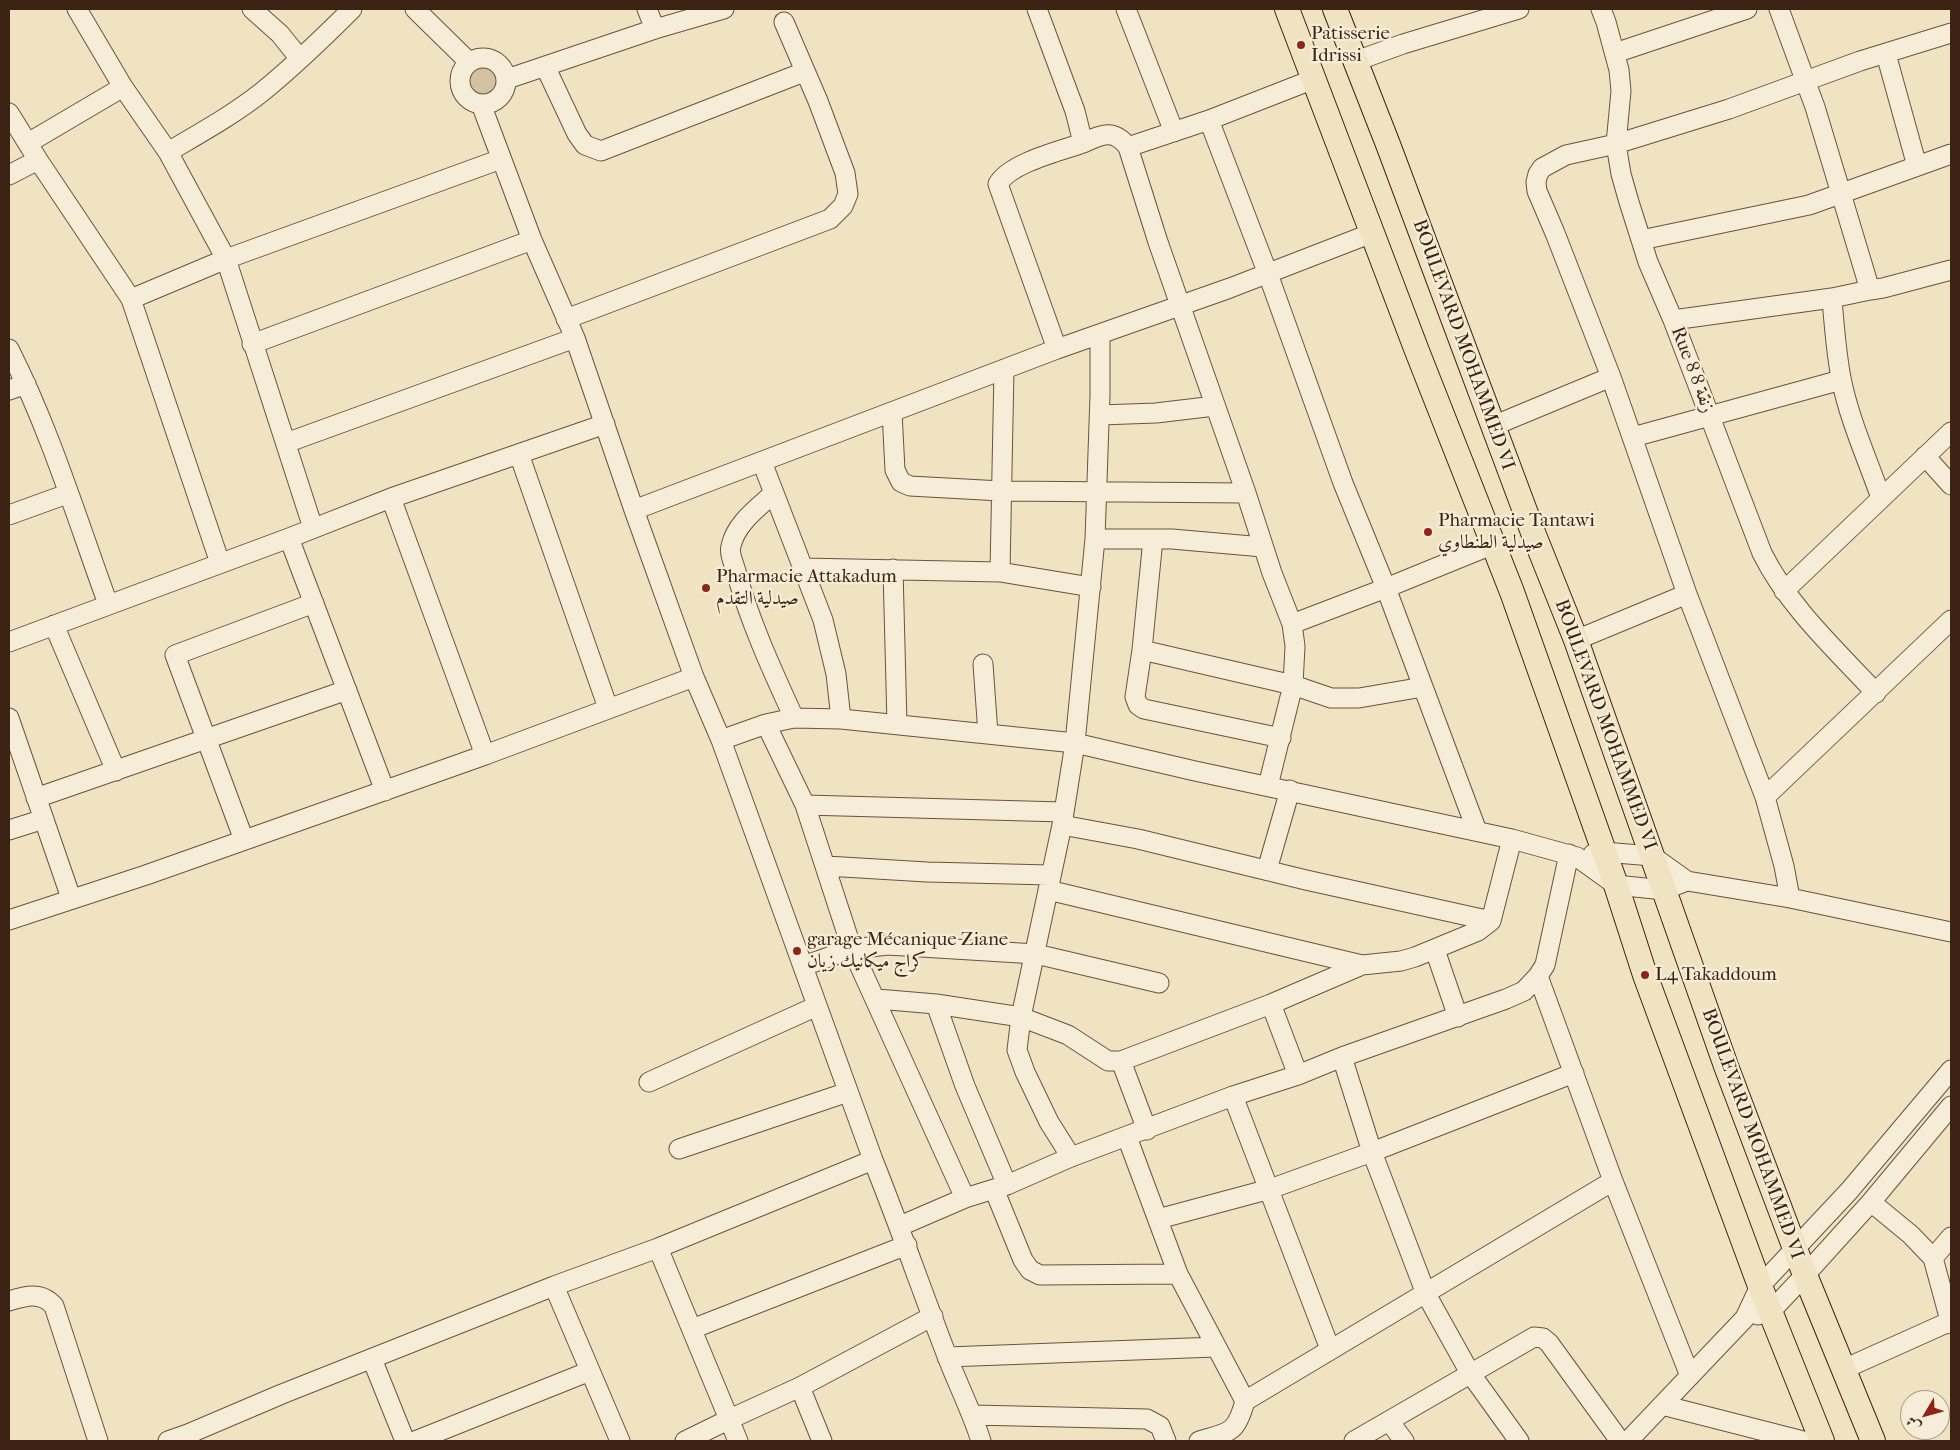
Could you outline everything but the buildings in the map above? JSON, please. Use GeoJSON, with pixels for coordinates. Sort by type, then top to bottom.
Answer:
{"type":"FeatureCollection","features":[{"type":"Feature","properties":{"kind":"main road"},"geometry":{"type":"LineString","coordinates":[[1287,9],[1372,233],[1494,544],[1616,885],[1645,975],[1760,1286],[1822,1441]]}},
{"type":"Feature","properties":{"kind":"main road","name":"BOULEVARD MOHAMMED VI"},"geometry":{"type":"LineString","coordinates":[[1335,9],[1576,640],[1726,1066],[1805,1276],[1872,1441]]}},
{"type":"Feature","properties":{"kind":"street"},"geometry":{"type":"LineString","coordinates":[[77,9],[123,87],[168,152],[226,259],[313,528]]}},
{"type":"Feature","properties":{"kind":"street"},"geometry":{"type":"LineString","coordinates":[[252,9],[280,34],[300,59]]}},
{"type":"Feature","properties":{"kind":"street"},"geometry":{"type":"LineString","coordinates":[[168,152],[211,127],[261,92],[300,59],[352,9]]}},
{"type":"Feature","properties":{"kind":"street"},"geometry":{"type":"LineString","coordinates":[[415,9],[469,62]]}},
{"type":"Feature","properties":{"kind":"street"},"geometry":{"type":"LineString","coordinates":[[647,9],[655,29]]}},
{"type":"Feature","properties":{"kind":"street"},"geometry":{"type":"LineString","coordinates":[[507,79],[655,29],[724,9]]}},
{"type":"Feature","properties":{"kind":"street"},"geometry":{"type":"LineString","coordinates":[[1037,9],[1075,111],[1083,143]]}},
{"type":"Feature","properties":{"kind":"street"},"geometry":{"type":"LineString","coordinates":[[1126,9],[1174,132]]}},
{"type":"Feature","properties":{"kind":"street"},"geometry":{"type":"LineString","coordinates":[[1356,61],[1471,15],[1519,9]]}},
{"type":"Feature","properties":{"kind":"street","name":"Rue 8 8 زنقة"},"geometry":{"type":"LineString","coordinates":[[1601,9],[1615,53],[1621,91],[1616,144],[1620,174],[1641,240],[1762,553],[1784,591],[1816,629],[1876,692]]}},
{"type":"Feature","properties":{"kind":"street"},"geometry":{"type":"LineString","coordinates":[[1615,53],[1747,9]]}},
{"type":"Feature","properties":{"kind":"street"},"geometry":{"type":"LineString","coordinates":[[1779,9],[1806,80],[1870,290]]}},
{"type":"Feature","properties":{"kind":"street"},"geometry":{"type":"LineString","coordinates":[[566,319],[830,219],[844,206],[848,194],[845,173],[818,101],[784,22]]}},
{"type":"Feature","properties":{"kind":"street"},"geometry":{"type":"LineString","coordinates":[[1790,898],[1784,866],[1764,796],[1687,594],[1611,377],[1537,191],[1536,182],[1542,168],[1550,162],[1580,151],[1616,144],[1729,109],[1806,80],[1951,33]]}},
{"type":"Feature","properties":{"kind":"street"},"geometry":{"type":"LineString","coordinates":[[1886,54],[1916,166]]}},
{"type":"Feature","properties":{"kind":"street"},"geometry":{"type":"LineString","coordinates":[[476,58],[492,59],[505,71],[507,79],[500,98],[495,102],[481,104],[474,102],[462,91],[460,76],[463,68],[476,58]]}},
{"type":"Feature","properties":{"kind":"street"},"geometry":{"type":"LineString","coordinates":[[544,66],[577,134],[585,145],[601,151],[804,72]]}},
{"type":"Feature","properties":{"kind":"street"},"geometry":{"type":"LineString","coordinates":[[1128,147],[1209,120],[1314,79]]}},
{"type":"Feature","properties":{"kind":"street"},"geometry":{"type":"LineString","coordinates":[[28,144],[123,87]]}},
{"type":"Feature","properties":{"kind":"street"},"geometry":{"type":"LineString","coordinates":[[481,104],[500,159],[532,240],[575,338],[694,677],[721,740],[873,1160],[900,1226],[947,1357],[973,1414],[981,1441]]}},
{"type":"Feature","properties":{"kind":"street"},"geometry":{"type":"LineString","coordinates":[[9,113],[38,160],[131,299],[220,563]]}},
{"type":"Feature","properties":{"kind":"street"},"geometry":{"type":"LineString","coordinates":[[1209,120],[1268,274],[1343,483],[1386,588],[1477,831]]}},
{"type":"Feature","properties":{"kind":"street"},"geometry":{"type":"LineString","coordinates":[[1057,349],[998,184],[1007,173],[1036,160],[1108,134],[1115,135],[1122,139],[1128,147],[1145,205],[1263,547],[1292,624],[1295,646],[1293,685],[1268,786]]}},
{"type":"Feature","properties":{"kind":"street"},"geometry":{"type":"LineString","coordinates":[[1641,240],[1779,213],[1810,205],[1951,154]]}},
{"type":"Feature","properties":{"kind":"street"},"geometry":{"type":"LineString","coordinates":[[131,299],[226,259],[500,159]]}},
{"type":"Feature","properties":{"kind":"street"},"geometry":{"type":"LineString","coordinates":[[9,175],[38,160]]}},
{"type":"Feature","properties":{"kind":"street"},"geometry":{"type":"LineString","coordinates":[[634,510],[1057,349],[1268,274],[1372,233]]}},
{"type":"Feature","properties":{"kind":"street"},"geometry":{"type":"LineString","coordinates":[[252,344],[532,240]]}},
{"type":"Feature","properties":{"kind":"street"},"geometry":{"type":"LineString","coordinates":[[1673,320],[1832,298],[1883,288],[1951,270]]}},
{"type":"Feature","properties":{"kind":"street"},"geometry":{"type":"LineString","coordinates":[[1832,298],[1841,380],[1854,426],[1881,498]]}},
{"type":"Feature","properties":{"kind":"street"},"geometry":{"type":"LineString","coordinates":[[1071,1157],[1049,1122],[1017,1050],[1021,1017],[1036,954],[1075,743],[1091,587],[1098,491],[1100,334]]}},
{"type":"Feature","properties":{"kind":"street"},"geometry":{"type":"LineString","coordinates":[[286,443],[575,338]]}},
{"type":"Feature","properties":{"kind":"street"},"geometry":{"type":"LineString","coordinates":[[9,349],[18,387],[67,494],[108,604]]}},
{"type":"Feature","properties":{"kind":"street"},"geometry":{"type":"LineString","coordinates":[[1000,572],[1004,369]]}},
{"type":"Feature","properties":{"kind":"street"},"geometry":{"type":"LineString","coordinates":[[1493,426],[1611,377]]}},
{"type":"Feature","properties":{"kind":"street"},"geometry":{"type":"LineString","coordinates":[[1633,437],[1841,380]]}},
{"type":"Feature","properties":{"kind":"street"},"geometry":{"type":"LineString","coordinates":[[1100,415],[1156,413],[1215,406]]}},
{"type":"Feature","properties":{"kind":"street"},"geometry":{"type":"LineString","coordinates":[[892,412],[895,470],[901,482],[910,486],[1001,491],[1246,494]]}},
{"type":"Feature","properties":{"kind":"street"},"geometry":{"type":"LineString","coordinates":[[9,642],[290,538],[391,498],[605,424]]}},
{"type":"Feature","properties":{"kind":"street"},"geometry":{"type":"LineString","coordinates":[[1784,591],[1951,432]]}},
{"type":"Feature","properties":{"kind":"street"},"geometry":{"type":"LineString","coordinates":[[519,454],[608,708]]}},
{"type":"Feature","properties":{"kind":"street"},"geometry":{"type":"LineString","coordinates":[[1925,456],[1951,485]]}},
{"type":"Feature","properties":{"kind":"street"},"geometry":{"type":"LineString","coordinates":[[762,462],[823,620],[836,674],[841,718]]}},
{"type":"Feature","properties":{"kind":"street"},"geometry":{"type":"LineString","coordinates":[[774,493],[748,516],[730,547],[741,592],[771,669],[794,718]]}},
{"type":"Feature","properties":{"kind":"street"},"geometry":{"type":"LineString","coordinates":[[9,515],[67,494]]}},
{"type":"Feature","properties":{"kind":"street"},"geometry":{"type":"LineString","coordinates":[[391,498],[485,755]]}},
{"type":"Feature","properties":{"kind":"street"},"geometry":{"type":"LineString","coordinates":[[290,538],[385,791]]}},
{"type":"Feature","properties":{"kind":"street"},"geometry":{"type":"LineString","coordinates":[[1095,539],[1194,540],[1263,547]]}},
{"type":"Feature","properties":{"kind":"street"},"geometry":{"type":"LineString","coordinates":[[1153,539],[1142,650],[1135,697],[1141,708],[1281,738]]}},
{"type":"Feature","properties":{"kind":"street"},"geometry":{"type":"LineString","coordinates":[[1292,624],[1494,544]]}},
{"type":"Feature","properties":{"kind":"street"},"geometry":{"type":"LineString","coordinates":[[803,568],[1000,572],[1091,587]]}},
{"type":"Feature","properties":{"kind":"street"},"geometry":{"type":"LineString","coordinates":[[892,569],[897,724]]}},
{"type":"Feature","properties":{"kind":"street"},"geometry":{"type":"LineString","coordinates":[[1576,640],[1687,594]]}},
{"type":"Feature","properties":{"kind":"street"},"geometry":{"type":"LineString","coordinates":[[244,840],[175,655],[314,603]]}},
{"type":"Feature","properties":{"kind":"street"},"geometry":{"type":"LineString","coordinates":[[1764,796],[1951,620]]}},
{"type":"Feature","properties":{"kind":"street"},"geometry":{"type":"LineString","coordinates":[[54,625],[116,771]]}},
{"type":"Feature","properties":{"kind":"street"},"geometry":{"type":"LineString","coordinates":[[1142,650],[1293,685],[1332,698],[1347,699],[1423,687]]}},
{"type":"Feature","properties":{"kind":"street"},"geometry":{"type":"LineString","coordinates":[[983,664],[988,734]]}},
{"type":"Feature","properties":{"kind":"street"},"geometry":{"type":"LineString","coordinates":[[9,920],[71,898],[146,875],[385,791],[694,677]]}},
{"type":"Feature","properties":{"kind":"street"},"geometry":{"type":"LineString","coordinates":[[36,798],[347,690]]}},
{"type":"Feature","properties":{"kind":"street"},"geometry":{"type":"LineString","coordinates":[[721,740],[766,724],[794,718],[841,718],[1075,743],[1195,771],[1512,839],[1573,856],[1616,885],[1664,890],[1686,881]]}},
{"type":"Feature","properties":{"kind":"street"},"geometry":{"type":"LineString","coordinates":[[766,724],[805,805],[852,948],[966,1198]]}},
{"type":"Feature","properties":{"kind":"street"},"geometry":{"type":"LineString","coordinates":[[10,727],[71,898]]}},
{"type":"Feature","properties":{"kind":"street"},"geometry":{"type":"LineString","coordinates":[[1268,870],[1290,790]]}},
{"type":"Feature","properties":{"kind":"street"},"geometry":{"type":"LineString","coordinates":[[805,805],[1062,819],[1268,870],[1491,921]]}},
{"type":"Feature","properties":{"kind":"street"},"geometry":{"type":"LineString","coordinates":[[9,830],[44,819]]}},
{"type":"Feature","properties":{"kind":"street"},"geometry":{"type":"LineString","coordinates":[[876,999],[936,1004],[1021,1017],[1068,1035],[1108,1060],[1121,1061],[1271,1004],[1362,965],[1401,961],[1470,936],[1491,921],[1512,839]]}},
{"type":"Feature","properties":{"kind":"street"},"geometry":{"type":"LineString","coordinates":[[1573,856],[1604,852],[1652,856],[1686,881],[1790,898],[1951,932]]}},
{"type":"Feature","properties":{"kind":"street"},"geometry":{"type":"LineString","coordinates":[[900,1226],[966,1198],[1001,1187],[1071,1157],[1147,1130],[1233,1096],[1298,1075],[1342,1056],[1458,1017],[1524,990],[1538,976],[1545,964],[1573,856]]}},
{"type":"Feature","properties":{"kind":"street"},"geometry":{"type":"LineString","coordinates":[[826,866],[1049,882],[1362,965]]}},
{"type":"Feature","properties":{"kind":"street"},"geometry":{"type":"LineString","coordinates":[[803,966],[852,948],[888,945],[1036,954],[1159,983]]}},
{"type":"Feature","properties":{"kind":"street"},"geometry":{"type":"LineString","coordinates":[[1435,950],[1458,1017]]}},
{"type":"Feature","properties":{"kind":"street"},"geometry":{"type":"LineString","coordinates":[[1538,976],[1613,1181],[1690,1376]]}},
{"type":"Feature","properties":{"kind":"street"},"geometry":{"type":"LineString","coordinates":[[936,1004],[1001,1187],[1023,1260],[1030,1270],[1040,1275],[1178,1274]]}},
{"type":"Feature","properties":{"kind":"street"},"geometry":{"type":"LineString","coordinates":[[1271,1004],[1298,1075]]}},
{"type":"Feature","properties":{"kind":"street"},"geometry":{"type":"LineString","coordinates":[[648,1082],[817,1006]]}},
{"type":"Feature","properties":{"kind":"street"},"geometry":{"type":"LineString","coordinates":[[1342,1056],[1372,1152],[1426,1294],[1470,1373],[1519,1441]]}},
{"type":"Feature","properties":{"kind":"street"},"geometry":{"type":"LineString","coordinates":[[1121,1061],[1147,1130]]}},
{"type":"Feature","properties":{"kind":"street"},"geometry":{"type":"LineString","coordinates":[[1628,1441],[1745,1318],[1760,1286],[1849,1191],[1951,1070]]}},
{"type":"Feature","properties":{"kind":"street"},"geometry":{"type":"LineString","coordinates":[[1158,1219],[1270,1189],[1372,1152],[1574,1073]]}},
{"type":"Feature","properties":{"kind":"street"},"geometry":{"type":"LineString","coordinates":[[679,1149],[848,1092]]}},
{"type":"Feature","properties":{"kind":"street"},"geometry":{"type":"LineString","coordinates":[[1233,1096],[1330,1349]]}},
{"type":"Feature","properties":{"kind":"street"},"geometry":{"type":"LineString","coordinates":[[1745,1318],[1771,1311],[1871,1202],[1951,1107]]}},
{"type":"Feature","properties":{"kind":"street"},"geometry":{"type":"LineString","coordinates":[[1127,1137],[1178,1274],[1245,1401]]}},
{"type":"Feature","properties":{"kind":"street"},"geometry":{"type":"LineString","coordinates":[[168,1441],[189,1438],[282,1394],[372,1360],[554,1286],[658,1248],[873,1160]]}},
{"type":"Feature","properties":{"kind":"street"},"geometry":{"type":"LineString","coordinates":[[1199,1441],[1229,1432],[1238,1424],[1245,1401],[1613,1181]]}},
{"type":"Feature","properties":{"kind":"street"},"geometry":{"type":"LineString","coordinates":[[1844,1369],[1951,1322],[1934,1258],[1912,1235],[1871,1202]]}},
{"type":"Feature","properties":{"kind":"street"},"geometry":{"type":"LineString","coordinates":[[1934,1258],[1951,1237]]}},
{"type":"Feature","properties":{"kind":"street"},"geometry":{"type":"LineString","coordinates":[[692,1329],[907,1245]]}},
{"type":"Feature","properties":{"kind":"street"},"geometry":{"type":"LineString","coordinates":[[658,1248],[738,1441]]}},
{"type":"Feature","properties":{"kind":"street"},"geometry":{"type":"LineString","coordinates":[[554,1286],[620,1441]]}},
{"type":"Feature","properties":{"kind":"street"},"geometry":{"type":"LineString","coordinates":[[9,1301],[25,1296],[36,1296],[42,1297],[54,1306],[98,1441]]}},
{"type":"Feature","properties":{"kind":"street"},"geometry":{"type":"LineString","coordinates":[[685,1441],[800,1387],[933,1316]]}},
{"type":"Feature","properties":{"kind":"street"},"geometry":{"type":"LineString","coordinates":[[1354,1441],[1534,1337],[1543,1338],[1549,1343],[1620,1441]]}},
{"type":"Feature","properties":{"kind":"street"},"geometry":{"type":"LineString","coordinates":[[947,1357],[1216,1347]]}},
{"type":"Feature","properties":{"kind":"street"},"geometry":{"type":"LineString","coordinates":[[372,1360],[405,1441]]}},
{"type":"Feature","properties":{"kind":"street"},"geometry":{"type":"LineString","coordinates":[[415,1441],[590,1371]]}},
{"type":"Feature","properties":{"kind":"street"},"geometry":{"type":"LineString","coordinates":[[800,1387],[822,1441]]}},
{"type":"Feature","properties":{"kind":"street"},"geometry":{"type":"LineString","coordinates":[[1662,1405],[1803,1441]]}},
{"type":"Feature","properties":{"kind":"street"},"geometry":{"type":"LineString","coordinates":[[973,1414],[1147,1419],[1160,1426],[1166,1441]]}},
{"type":"Feature","properties":{"kind":"street"},"geometry":{"type":"LineString","coordinates":[[1389,1420],[1404,1441]]}},
{"type":"Feature","properties":{"kind":"shaded area"},"geometry":{"type":"Polygon","coordinates":[[[484,62],[497,68],[503,81],[497,94],[484,100],[471,94],[465,81],[471,68],[484,62]]]}},
{"type":"Feature","properties":{"kind":"place","name":"Patisserie Idrissi"},"geometry":{"type":"Point","coordinates":[1301,45]}},
{"type":"Feature","properties":{"kind":"place","name":"Pharmacie Tantawi صيدلية الطنطاوي"},"geometry":{"type":"Point","coordinates":[1428,532]}},
{"type":"Feature","properties":{"kind":"place","name":"Pharmacie Attakadum صيدلية التقدم"},"geometry":{"type":"Point","coordinates":[706,588]}},
{"type":"Feature","properties":{"kind":"place","name":"garage Mécanique Ziane كراج ميكانيك زيان"},"geometry":{"type":"Point","coordinates":[797,951]}},
{"type":"Feature","properties":{"kind":"place","name":"L4 Takaddoum"},"geometry":{"type":"Point","coordinates":[1645,975]}}]}
